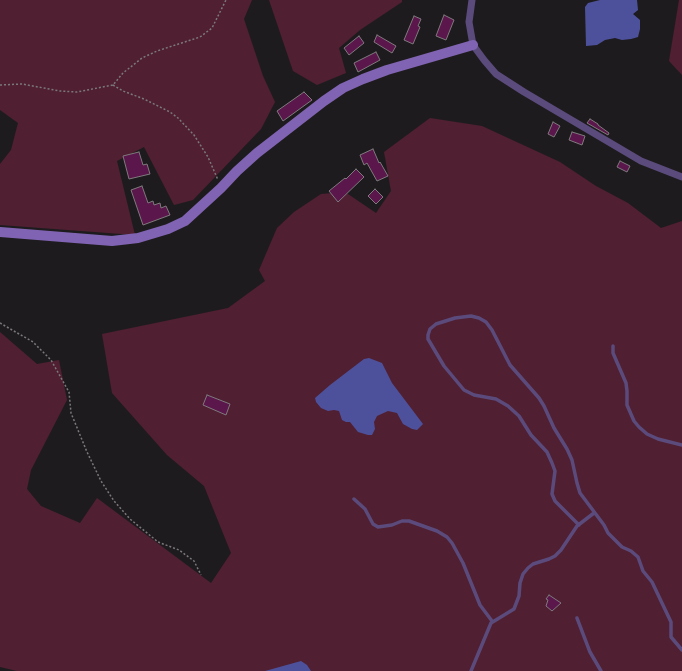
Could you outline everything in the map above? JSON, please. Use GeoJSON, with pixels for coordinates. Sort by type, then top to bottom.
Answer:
{"type":"FeatureCollection","features":[{"type":"Feature","properties":{"kind":"street"},"geometry":{"type":"LineString","coordinates":[[472,0],[469,22],[473,45],[496,74],[641,161],[682,177]]}},
{"type":"Feature","properties":{"kind":"street"},"geometry":{"type":"LineString","coordinates":[[0,232],[112,241],[131,239],[153,234],[185,220],[257,153],[343,88],[387,70],[473,45]]}},
{"type":"Feature","properties":{"kind":"lane"},"geometry":{"type":"LineString","coordinates":[[579,525],[555,501],[552,494],[555,471],[552,463],[546,452],[531,435],[519,416],[508,406],[496,399],[474,395],[464,390],[448,372],[428,339],[430,329],[436,324],[455,318],[471,316],[486,322],[492,330],[510,365],[539,398],[544,406],[554,428],[572,460],[576,483],[580,493],[608,533],[617,542],[638,557],[643,571],[652,582],[671,622],[671,637],[682,650]]}},
{"type":"Feature","properties":{"kind":"lane"},"geometry":{"type":"LineString","coordinates":[[613,346],[613,353],[626,383],[627,405],[634,421],[647,434],[658,439],[682,445]]}},
{"type":"Feature","properties":{"kind":"lane"},"geometry":{"type":"LineString","coordinates":[[354,499],[365,509],[373,524],[378,527],[392,525],[402,521],[409,521],[437,531],[447,537],[452,543],[462,563],[480,605],[492,621]]}},
{"type":"Feature","properties":{"kind":"lane"},"geometry":{"type":"LineString","coordinates":[[471,671],[492,621],[508,614],[514,609],[519,596],[520,583],[523,574],[533,564],[555,556],[579,525],[594,513]]}},
{"type":"Feature","properties":{"kind":"lane"},"geometry":{"type":"LineString","coordinates":[[576,618],[590,652],[601,671]]}},
{"type":"Feature","properties":{"kind":"path"},"geometry":{"type":"LineString","coordinates":[[0,85],[22,84],[60,91],[77,92],[113,85],[123,73],[142,58],[157,51],[200,37],[212,28],[226,0]]}},
{"type":"Feature","properties":{"kind":"path"},"geometry":{"type":"LineString","coordinates":[[113,85],[170,112],[178,118],[194,135],[208,157],[221,188]]}},
{"type":"Feature","properties":{"kind":"path"},"geometry":{"type":"LineString","coordinates":[[0,323],[33,342],[51,360],[69,392],[71,414],[87,452],[101,481],[114,501],[130,518],[158,542],[179,550],[194,562],[201,575]]}},
{"type":"Feature","properties":{"kind":"shaded area"},"geometry":{"type":"Polygon","coordinates":[[[0,0],[252,0],[244,19],[263,76],[275,102],[261,129],[193,200],[174,205],[144,147],[117,161],[135,235],[0,225],[0,164],[11,150],[18,123],[0,110],[0,0]]]}},
{"type":"Feature","properties":{"kind":"shaded area"},"geometry":{"type":"Polygon","coordinates":[[[269,0],[402,0],[402,2],[360,30],[339,48],[346,73],[317,85],[293,71],[269,0]]]}},
{"type":"Feature","properties":{"kind":"shaded area"},"geometry":{"type":"Polygon","coordinates":[[[600,0],[637,0],[638,10],[633,14],[640,20],[638,37],[622,40],[615,38],[605,40],[597,45],[586,46],[585,7],[588,3],[600,0]]]}},
{"type":"Feature","properties":{"kind":"shaded area"},"geometry":{"type":"Polygon","coordinates":[[[679,0],[682,0],[682,75],[669,61],[679,0]]]}},
{"type":"Feature","properties":{"kind":"shaded area"},"geometry":{"type":"Polygon","coordinates":[[[430,118],[482,126],[560,162],[596,186],[628,203],[661,228],[682,221],[682,671],[17,671],[0,667],[0,332],[37,364],[59,360],[67,400],[31,470],[27,489],[41,506],[80,523],[97,498],[211,583],[231,553],[204,486],[167,455],[112,393],[102,334],[228,308],[265,281],[259,270],[277,228],[294,212],[321,194],[345,192],[376,213],[391,191],[384,152],[430,118]]]}},
{"type":"Feature","properties":{"kind":"shaded area"},"geometry":{"type":"Polygon","coordinates":[[[369,358],[382,363],[392,383],[423,424],[417,430],[403,424],[397,413],[388,411],[377,416],[374,422],[375,429],[372,435],[368,435],[358,432],[350,422],[342,420],[339,411],[328,411],[321,408],[316,402],[315,398],[330,385],[364,359],[369,358]]]}},
{"type":"Feature","properties":{"kind":"shaded area"},"geometry":{"type":"Polygon","coordinates":[[[301,661],[307,665],[311,671],[265,671],[301,661]]]}},
{"type":"Feature","properties":{"kind":"building"},"geometry":{"type":"Polygon","coordinates":[[[444,15],[454,20],[446,40],[436,36],[444,15]]]}},
{"type":"Feature","properties":{"kind":"building"},"geometry":{"type":"Polygon","coordinates":[[[414,16],[421,19],[418,26],[420,27],[413,44],[404,40],[414,16]]]}},
{"type":"Feature","properties":{"kind":"building"},"geometry":{"type":"Polygon","coordinates":[[[377,35],[396,46],[392,53],[374,42],[377,35]]]}},
{"type":"Feature","properties":{"kind":"building"},"geometry":{"type":"Polygon","coordinates":[[[359,36],[364,43],[349,55],[344,48],[359,36]]]}},
{"type":"Feature","properties":{"kind":"building"},"geometry":{"type":"Polygon","coordinates":[[[376,52],[380,60],[358,72],[354,63],[376,52]]]}},
{"type":"Feature","properties":{"kind":"building"},"geometry":{"type":"Polygon","coordinates":[[[304,92],[312,100],[283,121],[277,111],[304,92]]]}},
{"type":"Feature","properties":{"kind":"building"},"geometry":{"type":"Polygon","coordinates":[[[590,119],[609,133],[608,135],[587,123],[590,119]]]}},
{"type":"Feature","properties":{"kind":"building"},"geometry":{"type":"Polygon","coordinates":[[[553,122],[560,126],[554,137],[548,134],[553,122]]]}},
{"type":"Feature","properties":{"kind":"building"},"geometry":{"type":"Polygon","coordinates":[[[572,132],[585,136],[582,145],[569,140],[572,132]]]}},
{"type":"Feature","properties":{"kind":"building"},"geometry":{"type":"Polygon","coordinates":[[[373,149],[379,163],[380,162],[388,176],[377,181],[367,163],[364,165],[360,155],[373,149]]]}},
{"type":"Feature","properties":{"kind":"building"},"geometry":{"type":"Polygon","coordinates":[[[139,152],[143,165],[147,164],[150,174],[129,179],[123,156],[139,152]]]}},
{"type":"Feature","properties":{"kind":"building"},"geometry":{"type":"Polygon","coordinates":[[[620,161],[630,166],[627,172],[617,167],[620,161]]]}},
{"type":"Feature","properties":{"kind":"building"},"geometry":{"type":"Polygon","coordinates":[[[356,169],[364,177],[338,202],[329,191],[345,178],[346,179],[356,169]]]}},
{"type":"Feature","properties":{"kind":"building"},"geometry":{"type":"Polygon","coordinates":[[[142,186],[148,203],[153,201],[154,205],[160,203],[161,208],[166,206],[170,215],[143,225],[131,190],[142,186]]]}},
{"type":"Feature","properties":{"kind":"building"},"geometry":{"type":"Polygon","coordinates":[[[375,189],[383,197],[376,204],[368,196],[375,189]]]}},
{"type":"Feature","properties":{"kind":"building"},"geometry":{"type":"Polygon","coordinates":[[[207,395],[230,404],[226,415],[203,405],[207,395]]]}},
{"type":"Feature","properties":{"kind":"building"},"geometry":{"type":"Polygon","coordinates":[[[549,595],[561,603],[552,611],[546,606],[548,600],[546,599],[549,595]]]}}]}
